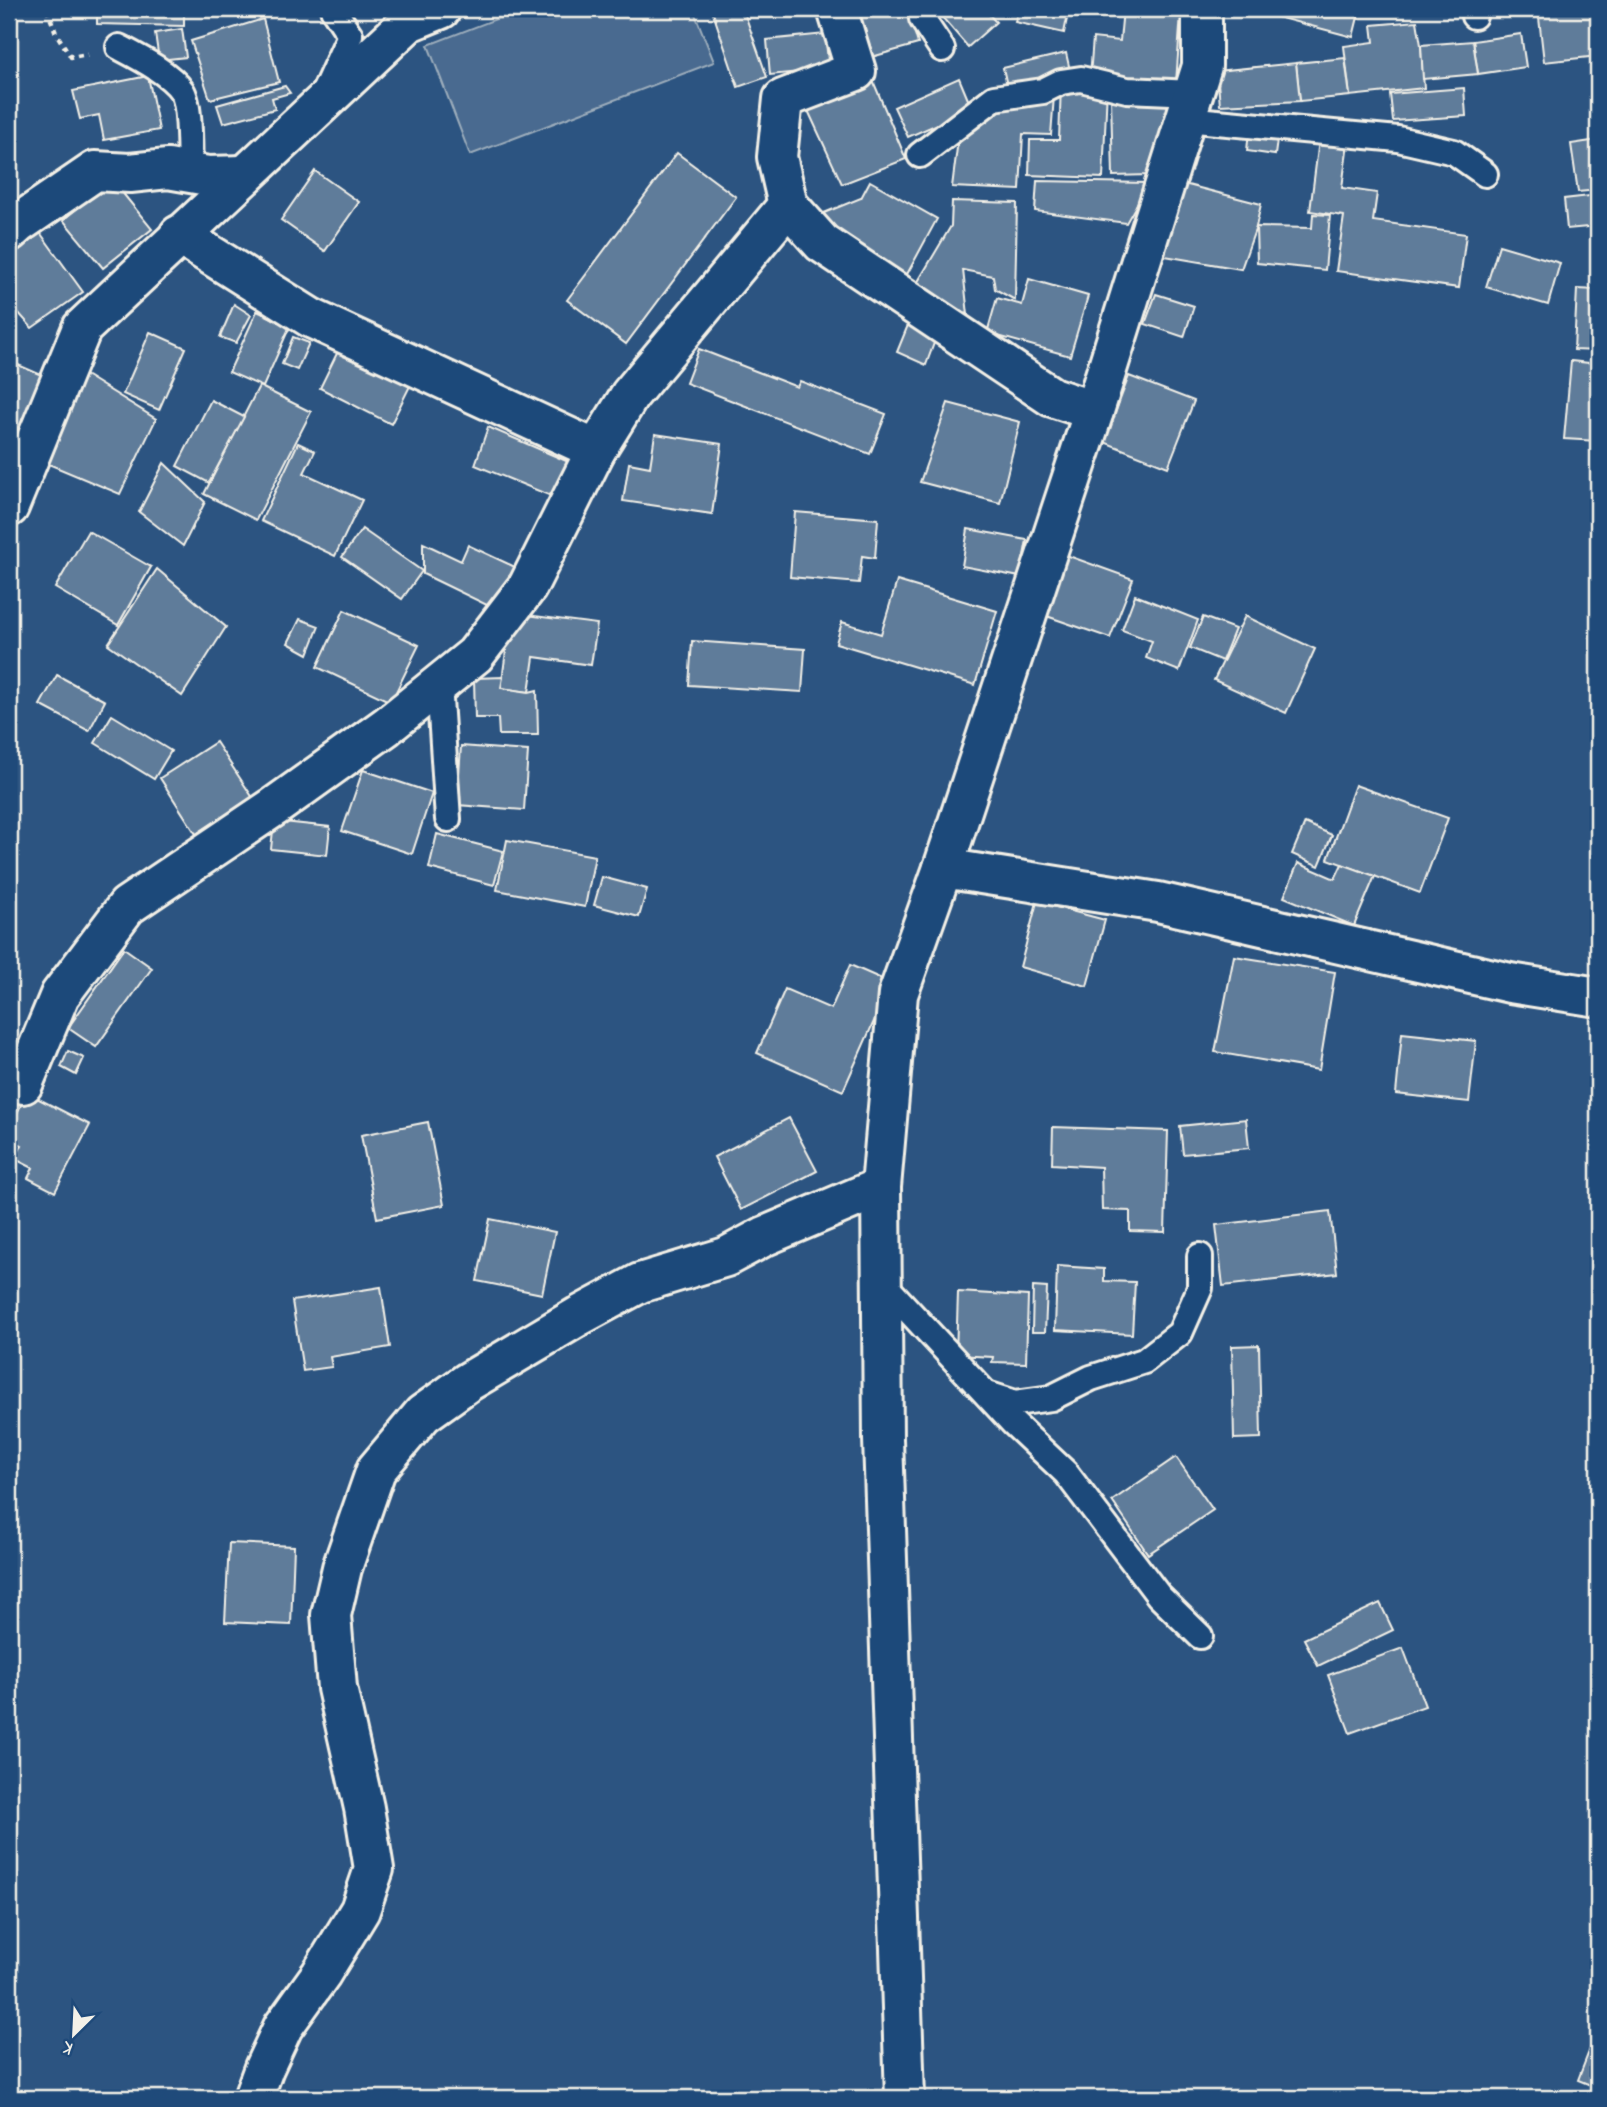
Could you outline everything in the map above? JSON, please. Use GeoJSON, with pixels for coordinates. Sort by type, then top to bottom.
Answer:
{"type":"FeatureCollection","features":[{"type":"Feature","properties":{"kind":"street"},"geometry":{"type":"LineString","coordinates":[[837,9],[856,71],[783,99],[777,157],[788,205],[822,243],[845,259],[1052,397],[1094,411]]}},
{"type":"Feature","properties":{"kind":"street"},"geometry":{"type":"LineString","coordinates":[[905,2098],[883,1439],[881,1187],[898,994],[943,868],[1094,411],[1202,66],[1202,9]]}},
{"type":"Feature","properties":{"kind":"street"},"geometry":{"type":"LineString","coordinates":[[9,507],[82,328],[420,13]]}},
{"type":"Feature","properties":{"kind":"street"},"geometry":{"type":"LineString","coordinates":[[9,232],[95,171],[130,173],[168,169],[208,176],[244,175]]}},
{"type":"Feature","properties":{"kind":"street"},"geometry":{"type":"LineString","coordinates":[[23,1084],[60,995],[127,906],[387,726],[475,655],[528,586],[596,450],[629,395],[788,205]]}},
{"type":"Feature","properties":{"kind":"street"},"geometry":{"type":"LineString","coordinates":[[179,235],[311,318],[596,450]]}},
{"type":"Feature","properties":{"kind":"street"},"geometry":{"type":"LineString","coordinates":[[943,868],[1158,902],[1510,983],[1598,997]]}},
{"type":"Feature","properties":{"kind":"street"},"geometry":{"type":"LineString","coordinates":[[253,2098],[283,2027],[321,1974],[360,1910],[374,1869],[364,1808],[337,1688],[331,1615],[342,1569],[376,1470],[423,1414],[468,1382],[579,1316],[639,1283],[726,1257],[765,1236],[881,1187]]}},
{"type":"Feature","properties":{"kind":"lane"},"geometry":{"type":"LineString","coordinates":[[318,106],[350,35],[333,9]]}},
{"type":"Feature","properties":{"kind":"lane"},"geometry":{"type":"LineString","coordinates":[[921,9],[922,19],[942,49]]}},
{"type":"Feature","properties":{"kind":"lane"},"geometry":{"type":"LineString","coordinates":[[119,47],[159,69],[183,92],[188,118],[190,173]]}},
{"type":"Feature","properties":{"kind":"lane"},"geometry":{"type":"LineString","coordinates":[[920,155],[994,98],[1043,91],[1061,82],[1081,79],[1189,106],[1398,139],[1454,152],[1485,174]]}},
{"type":"Feature","properties":{"kind":"lane"},"geometry":{"type":"LineString","coordinates":[[439,684],[448,819]]}},
{"type":"Feature","properties":{"kind":"lane"},"geometry":{"type":"LineString","coordinates":[[986,1394],[1015,1403],[1051,1398],[1091,1378],[1144,1361],[1180,1333],[1200,1287],[1200,1256]]}},
{"type":"Feature","properties":{"kind":"lane"},"geometry":{"type":"LineString","coordinates":[[882,1282],[986,1394],[1066,1473],[1159,1596],[1200,1636]]}},
{"type":"Feature","properties":{"kind":"path"},"geometry":{"type":"LineString","coordinates":[[47,9],[56,33],[71,57],[119,47]]}},
{"type":"Feature","properties":{"kind":"shaded area"},"geometry":{"type":"Polygon","coordinates":[[[522,9],[693,9],[714,62],[470,155],[428,45],[522,9]]]}},
{"type":"Feature","properties":{"kind":"building"},"geometry":{"type":"Polygon","coordinates":[[[97,9],[184,9],[184,26],[97,24],[97,9]]]}},
{"type":"Feature","properties":{"kind":"building"},"geometry":{"type":"Polygon","coordinates":[[[743,9],[767,77],[738,87],[712,10],[743,9]]]}},
{"type":"Feature","properties":{"kind":"building"},"geometry":{"type":"Polygon","coordinates":[[[855,9],[908,9],[918,44],[868,58],[855,9]]]}},
{"type":"Feature","properties":{"kind":"building"},"geometry":{"type":"Polygon","coordinates":[[[935,9],[984,9],[996,22],[968,47],[935,9]]]}},
{"type":"Feature","properties":{"kind":"building"},"geometry":{"type":"Polygon","coordinates":[[[1018,9],[1069,9],[1064,33],[1015,22],[1018,9]]]}},
{"type":"Feature","properties":{"kind":"building"},"geometry":{"type":"Polygon","coordinates":[[[1123,9],[1181,13],[1176,83],[1090,76],[1093,38],[1120,41],[1123,9]]]}},
{"type":"Feature","properties":{"kind":"building"},"geometry":{"type":"Polygon","coordinates":[[[1247,9],[1360,9],[1353,37],[1247,9]]]}},
{"type":"Feature","properties":{"kind":"building"},"geometry":{"type":"Polygon","coordinates":[[[1538,9],[1598,9],[1598,56],[1544,62],[1538,9]]]}},
{"type":"Feature","properties":{"kind":"building"},"geometry":{"type":"Polygon","coordinates":[[[263,19],[279,82],[210,99],[191,41],[263,19]]]}},
{"type":"Feature","properties":{"kind":"building"},"geometry":{"type":"Polygon","coordinates":[[[1417,21],[1424,88],[1350,96],[1344,46],[1374,42],[1372,25],[1417,21]]]}},
{"type":"Feature","properties":{"kind":"building"},"geometry":{"type":"Polygon","coordinates":[[[182,29],[186,57],[159,60],[155,33],[182,29]]]}},
{"type":"Feature","properties":{"kind":"building"},"geometry":{"type":"Polygon","coordinates":[[[825,34],[829,69],[770,75],[767,40],[825,34]]]}},
{"type":"Feature","properties":{"kind":"building"},"geometry":{"type":"Polygon","coordinates":[[[1521,34],[1526,67],[1478,74],[1473,41],[1521,34]]]}},
{"type":"Feature","properties":{"kind":"building"},"geometry":{"type":"Polygon","coordinates":[[[1473,41],[1478,74],[1423,79],[1421,45],[1473,41]]]}},
{"type":"Feature","properties":{"kind":"building"},"geometry":{"type":"Polygon","coordinates":[[[1066,53],[1071,75],[1008,90],[1003,68],[1066,53]]]}},
{"type":"Feature","properties":{"kind":"building"},"geometry":{"type":"Polygon","coordinates":[[[1345,58],[1350,96],[1300,101],[1296,63],[1345,58]]]}},
{"type":"Feature","properties":{"kind":"building"},"geometry":{"type":"Polygon","coordinates":[[[1296,63],[1300,101],[1220,105],[1217,71],[1296,63]]]}},
{"type":"Feature","properties":{"kind":"building"},"geometry":{"type":"Polygon","coordinates":[[[148,76],[159,130],[104,140],[99,115],[80,119],[73,91],[148,76]]]}},
{"type":"Feature","properties":{"kind":"building"},"geometry":{"type":"Polygon","coordinates":[[[871,76],[906,159],[842,184],[805,104],[871,76]]]}},
{"type":"Feature","properties":{"kind":"building"},"geometry":{"type":"Polygon","coordinates":[[[959,78],[972,109],[908,137],[894,107],[959,78]]]}},
{"type":"Feature","properties":{"kind":"building"},"geometry":{"type":"Polygon","coordinates":[[[1061,85],[1107,87],[1103,178],[1029,175],[1030,140],[1059,140],[1061,85]]]}},
{"type":"Feature","properties":{"kind":"building"},"geometry":{"type":"Polygon","coordinates":[[[285,86],[290,93],[272,98],[275,109],[223,123],[217,105],[285,86]]]}},
{"type":"Feature","properties":{"kind":"building"},"geometry":{"type":"Polygon","coordinates":[[[1464,88],[1466,116],[1393,121],[1390,94],[1464,88]]]}},
{"type":"Feature","properties":{"kind":"building"},"geometry":{"type":"Polygon","coordinates":[[[1054,96],[1051,135],[1023,134],[1020,190],[952,187],[959,132],[1003,105],[1054,96]]]}},
{"type":"Feature","properties":{"kind":"building"},"geometry":{"type":"Polygon","coordinates":[[[1169,97],[1171,124],[1150,175],[1113,176],[1111,98],[1169,97]]]}},
{"type":"Feature","properties":{"kind":"building"},"geometry":{"type":"Polygon","coordinates":[[[1249,130],[1278,133],[1275,155],[1247,151],[1249,130]]]}},
{"type":"Feature","properties":{"kind":"building"},"geometry":{"type":"Polygon","coordinates":[[[1320,132],[1349,135],[1342,188],[1377,193],[1373,221],[1466,234],[1459,288],[1336,271],[1344,216],[1310,211],[1320,132]]]}},
{"type":"Feature","properties":{"kind":"building"},"geometry":{"type":"Polygon","coordinates":[[[1598,140],[1598,190],[1578,192],[1571,144],[1598,140]]]}},
{"type":"Feature","properties":{"kind":"building"},"geometry":{"type":"Polygon","coordinates":[[[677,153],[736,197],[626,344],[567,300],[677,153]]]}},
{"type":"Feature","properties":{"kind":"building"},"geometry":{"type":"Polygon","coordinates":[[[315,171],[359,202],[325,251],[281,220],[315,171]]]}},
{"type":"Feature","properties":{"kind":"building"},"geometry":{"type":"Polygon","coordinates":[[[112,180],[152,229],[103,268],[63,220],[112,180]]]}},
{"type":"Feature","properties":{"kind":"building"},"geometry":{"type":"Polygon","coordinates":[[[870,181],[937,219],[905,278],[814,217],[861,198],[870,181]]]}},
{"type":"Feature","properties":{"kind":"building"},"geometry":{"type":"Polygon","coordinates":[[[1037,181],[1149,183],[1126,223],[1035,211],[1037,181]]]}},
{"type":"Feature","properties":{"kind":"building"},"geometry":{"type":"Polygon","coordinates":[[[1180,183],[1261,204],[1241,269],[1159,255],[1180,183]]]}},
{"type":"Feature","properties":{"kind":"building"},"geometry":{"type":"Polygon","coordinates":[[[1598,195],[1598,226],[1567,229],[1564,199],[1598,195]]]}},
{"type":"Feature","properties":{"kind":"building"},"geometry":{"type":"Polygon","coordinates":[[[952,201],[1017,203],[1015,300],[995,289],[993,276],[963,270],[968,315],[916,285],[951,226],[952,201]]]}},
{"type":"Feature","properties":{"kind":"building"},"geometry":{"type":"Polygon","coordinates":[[[1313,214],[1330,215],[1325,270],[1257,263],[1256,227],[1312,228],[1313,214]]]}},
{"type":"Feature","properties":{"kind":"building"},"geometry":{"type":"Polygon","coordinates":[[[36,227],[83,292],[32,328],[9,302],[9,249],[36,227]]]}},
{"type":"Feature","properties":{"kind":"building"},"geometry":{"type":"Polygon","coordinates":[[[1499,245],[1560,263],[1548,305],[1486,287],[1499,245]]]}},
{"type":"Feature","properties":{"kind":"building"},"geometry":{"type":"Polygon","coordinates":[[[1029,279],[1088,296],[1070,356],[987,333],[997,298],[1022,305],[1029,279]]]}},
{"type":"Feature","properties":{"kind":"building"},"geometry":{"type":"Polygon","coordinates":[[[1577,289],[1598,290],[1598,351],[1574,350],[1577,289]]]}},
{"type":"Feature","properties":{"kind":"building"},"geometry":{"type":"Polygon","coordinates":[[[1156,294],[1194,306],[1184,337],[1145,324],[1156,294]]]}},
{"type":"Feature","properties":{"kind":"building"},"geometry":{"type":"Polygon","coordinates":[[[234,304],[251,315],[236,343],[220,337],[234,304]]]}},
{"type":"Feature","properties":{"kind":"building"},"geometry":{"type":"Polygon","coordinates":[[[257,311],[290,326],[263,387],[229,372],[257,311]]]}},
{"type":"Feature","properties":{"kind":"building"},"geometry":{"type":"Polygon","coordinates":[[[910,320],[938,332],[926,365],[897,352],[910,320]]]}},
{"type":"Feature","properties":{"kind":"building"},"geometry":{"type":"Polygon","coordinates":[[[150,332],[186,348],[159,410],[123,394],[150,332]]]}},
{"type":"Feature","properties":{"kind":"building"},"geometry":{"type":"Polygon","coordinates":[[[293,337],[309,343],[297,370],[282,364],[293,337]]]}},
{"type":"Feature","properties":{"kind":"building"},"geometry":{"type":"Polygon","coordinates":[[[342,343],[414,378],[391,424],[320,388],[342,343]]]}},
{"type":"Feature","properties":{"kind":"building"},"geometry":{"type":"Polygon","coordinates":[[[699,349],[797,387],[800,381],[886,414],[870,454],[686,383],[699,349]]]}},
{"type":"Feature","properties":{"kind":"building"},"geometry":{"type":"Polygon","coordinates":[[[9,361],[46,377],[9,468],[9,361]]]}},
{"type":"Feature","properties":{"kind":"building"},"geometry":{"type":"Polygon","coordinates":[[[1571,361],[1598,364],[1598,441],[1564,439],[1571,361]]]}},
{"type":"Feature","properties":{"kind":"building"},"geometry":{"type":"Polygon","coordinates":[[[82,373],[156,419],[120,494],[46,463],[82,373]]]}},
{"type":"Feature","properties":{"kind":"building"},"geometry":{"type":"Polygon","coordinates":[[[1129,376],[1194,401],[1168,467],[1104,442],[1129,376]]]}},
{"type":"Feature","properties":{"kind":"building"},"geometry":{"type":"Polygon","coordinates":[[[259,386],[311,412],[256,520],[204,494],[259,386]]]}},
{"type":"Feature","properties":{"kind":"building"},"geometry":{"type":"Polygon","coordinates":[[[211,400],[244,417],[209,483],[177,466],[211,400]]]}},
{"type":"Feature","properties":{"kind":"building"},"geometry":{"type":"Polygon","coordinates":[[[948,403],[1020,422],[1000,503],[920,482],[948,403]]]}},
{"type":"Feature","properties":{"kind":"building"},"geometry":{"type":"Polygon","coordinates":[[[488,427],[571,463],[556,498],[475,465],[488,427]]]}},
{"type":"Feature","properties":{"kind":"building"},"geometry":{"type":"Polygon","coordinates":[[[655,434],[722,444],[712,514],[623,501],[629,463],[650,467],[655,434]]]}},
{"type":"Feature","properties":{"kind":"building"},"geometry":{"type":"Polygon","coordinates":[[[298,443],[315,451],[304,473],[362,500],[335,556],[261,521],[298,443]]]}},
{"type":"Feature","properties":{"kind":"building"},"geometry":{"type":"Polygon","coordinates":[[[164,463],[205,502],[183,546],[139,512],[164,463]]]}},
{"type":"Feature","properties":{"kind":"building"},"geometry":{"type":"Polygon","coordinates":[[[795,512],[878,519],[875,558],[862,556],[859,583],[790,577],[795,512]]]}},
{"type":"Feature","properties":{"kind":"building"},"geometry":{"type":"Polygon","coordinates":[[[362,529],[422,571],[402,599],[342,557],[362,529]]]}},
{"type":"Feature","properties":{"kind":"building"},"geometry":{"type":"Polygon","coordinates":[[[968,529],[1027,540],[1020,577],[962,566],[968,529]]]}},
{"type":"Feature","properties":{"kind":"building"},"geometry":{"type":"Polygon","coordinates":[[[88,531],[151,567],[118,625],[55,588],[88,531]]]}},
{"type":"Feature","properties":{"kind":"building"},"geometry":{"type":"Polygon","coordinates":[[[423,543],[461,561],[468,545],[515,567],[495,609],[423,574],[423,543]]]}},
{"type":"Feature","properties":{"kind":"building"},"geometry":{"type":"Polygon","coordinates":[[[1052,550],[1133,579],[1110,638],[1035,612],[1052,550]]]}},
{"type":"Feature","properties":{"kind":"building"},"geometry":{"type":"Polygon","coordinates":[[[157,569],[226,627],[182,696],[108,644],[157,569]]]}},
{"type":"Feature","properties":{"kind":"building"},"geometry":{"type":"Polygon","coordinates":[[[897,581],[997,611],[975,685],[836,643],[842,622],[881,634],[897,581]]]}},
{"type":"Feature","properties":{"kind":"building"},"geometry":{"type":"Polygon","coordinates":[[[1135,595],[1198,620],[1179,671],[1146,658],[1152,641],[1122,630],[1135,595]]]}},
{"type":"Feature","properties":{"kind":"building"},"geometry":{"type":"Polygon","coordinates":[[[344,610],[419,645],[391,702],[317,667],[344,610]]]}},
{"type":"Feature","properties":{"kind":"building"},"geometry":{"type":"Polygon","coordinates":[[[511,613],[597,624],[591,665],[534,657],[529,692],[501,688],[511,613]]]}},
{"type":"Feature","properties":{"kind":"building"},"geometry":{"type":"Polygon","coordinates":[[[1245,616],[1315,649],[1286,713],[1214,680],[1245,616]]]}},
{"type":"Feature","properties":{"kind":"building"},"geometry":{"type":"Polygon","coordinates":[[[1203,617],[1235,629],[1222,661],[1190,648],[1203,617]]]}},
{"type":"Feature","properties":{"kind":"building"},"geometry":{"type":"Polygon","coordinates":[[[300,619],[319,626],[308,654],[288,643],[300,619]]]}},
{"type":"Feature","properties":{"kind":"building"},"geometry":{"type":"Polygon","coordinates":[[[692,641],[805,649],[802,692],[689,685],[692,641]]]}},
{"type":"Feature","properties":{"kind":"building"},"geometry":{"type":"Polygon","coordinates":[[[57,675],[105,701],[89,731],[40,705],[57,675]]]}},
{"type":"Feature","properties":{"kind":"building"},"geometry":{"type":"Polygon","coordinates":[[[503,677],[501,688],[529,692],[537,690],[538,735],[499,735],[498,718],[475,718],[474,678],[503,677]]]}},
{"type":"Feature","properties":{"kind":"building"},"geometry":{"type":"Polygon","coordinates":[[[112,715],[171,751],[154,779],[95,743],[112,715]]]}},
{"type":"Feature","properties":{"kind":"building"},"geometry":{"type":"Polygon","coordinates":[[[216,742],[253,798],[196,834],[160,778],[216,742]]]}},
{"type":"Feature","properties":{"kind":"building"},"geometry":{"type":"Polygon","coordinates":[[[461,746],[528,751],[524,810],[457,805],[461,746]]]}},
{"type":"Feature","properties":{"kind":"building"},"geometry":{"type":"Polygon","coordinates":[[[363,770],[432,793],[412,854],[342,831],[363,770]]]}},
{"type":"Feature","properties":{"kind":"building"},"geometry":{"type":"Polygon","coordinates":[[[1355,785],[1448,818],[1420,893],[1328,859],[1355,785]]]}},
{"type":"Feature","properties":{"kind":"building"},"geometry":{"type":"Polygon","coordinates":[[[274,821],[330,827],[327,855],[271,849],[274,821]]]}},
{"type":"Feature","properties":{"kind":"building"},"geometry":{"type":"Polygon","coordinates":[[[1305,823],[1332,835],[1319,866],[1292,854],[1305,823]]]}},
{"type":"Feature","properties":{"kind":"building"},"geometry":{"type":"Polygon","coordinates":[[[437,834],[503,851],[494,885],[429,868],[437,834]]]}},
{"type":"Feature","properties":{"kind":"building"},"geometry":{"type":"Polygon","coordinates":[[[507,840],[595,856],[585,907],[497,890],[507,840]]]}},
{"type":"Feature","properties":{"kind":"building"},"geometry":{"type":"Polygon","coordinates":[[[1298,863],[1335,879],[1342,864],[1375,876],[1354,926],[1284,897],[1298,863]]]}},
{"type":"Feature","properties":{"kind":"building"},"geometry":{"type":"Polygon","coordinates":[[[602,877],[647,889],[639,917],[594,905],[602,877]]]}},
{"type":"Feature","properties":{"kind":"building"},"geometry":{"type":"Polygon","coordinates":[[[1037,902],[1105,920],[1087,986],[1020,967],[1037,902]]]}},
{"type":"Feature","properties":{"kind":"building"},"geometry":{"type":"Polygon","coordinates":[[[124,948],[152,968],[96,1047],[68,1028],[124,948]]]}},
{"type":"Feature","properties":{"kind":"building"},"geometry":{"type":"Polygon","coordinates":[[[1234,956],[1335,972],[1319,1070],[1215,1052],[1234,956]]]}},
{"type":"Feature","properties":{"kind":"building"},"geometry":{"type":"Polygon","coordinates":[[[850,965],[891,983],[843,1091],[757,1053],[785,989],[831,1009],[850,965]]]}},
{"type":"Feature","properties":{"kind":"building"},"geometry":{"type":"Polygon","coordinates":[[[1402,1033],[1476,1041],[1469,1102],[1396,1094],[1402,1033]]]}},
{"type":"Feature","properties":{"kind":"building"},"geometry":{"type":"Polygon","coordinates":[[[68,1051],[84,1058],[76,1075],[61,1067],[68,1051]]]}},
{"type":"Feature","properties":{"kind":"building"},"geometry":{"type":"Polygon","coordinates":[[[27,1093],[90,1125],[55,1192],[28,1178],[33,1168],[15,1159],[22,1145],[9,1139],[9,1129],[27,1093]]]}},
{"type":"Feature","properties":{"kind":"building"},"geometry":{"type":"Polygon","coordinates":[[[789,1118],[817,1171],[741,1210],[714,1157],[789,1118]]]}},
{"type":"Feature","properties":{"kind":"building"},"geometry":{"type":"Polygon","coordinates":[[[1246,1119],[1249,1148],[1183,1154],[1180,1126],[1246,1119]]]}},
{"type":"Feature","properties":{"kind":"building"},"geometry":{"type":"Polygon","coordinates":[[[428,1122],[444,1205],[377,1218],[361,1135],[428,1122]]]}},
{"type":"Feature","properties":{"kind":"building"},"geometry":{"type":"Polygon","coordinates":[[[1053,1127],[1168,1131],[1165,1232],[1130,1231],[1130,1211],[1102,1210],[1101,1167],[1052,1164],[1053,1127]]]}},
{"type":"Feature","properties":{"kind":"building"},"geometry":{"type":"Polygon","coordinates":[[[1330,1211],[1337,1273],[1223,1286],[1216,1225],[1330,1211]]]}},
{"type":"Feature","properties":{"kind":"building"},"geometry":{"type":"Polygon","coordinates":[[[490,1219],[555,1232],[542,1294],[477,1281],[490,1219]]]}},
{"type":"Feature","properties":{"kind":"building"},"geometry":{"type":"Polygon","coordinates":[[[1057,1266],[1104,1269],[1104,1281],[1135,1282],[1132,1334],[1055,1330],[1057,1266]]]}},
{"type":"Feature","properties":{"kind":"building"},"geometry":{"type":"Polygon","coordinates":[[[381,1287],[390,1347],[330,1357],[332,1367],[303,1371],[292,1301],[381,1287]]]}},
{"type":"Feature","properties":{"kind":"building"},"geometry":{"type":"Polygon","coordinates":[[[1033,1287],[1047,1288],[1045,1332],[1032,1332],[1033,1287]]]}},
{"type":"Feature","properties":{"kind":"building"},"geometry":{"type":"Polygon","coordinates":[[[958,1292],[1028,1296],[1026,1363],[992,1362],[993,1357],[956,1355],[958,1292]]]}},
{"type":"Feature","properties":{"kind":"building"},"geometry":{"type":"Polygon","coordinates":[[[1259,1345],[1261,1438],[1234,1439],[1232,1346],[1259,1345]]]}},
{"type":"Feature","properties":{"kind":"building"},"geometry":{"type":"Polygon","coordinates":[[[1176,1457],[1213,1510],[1148,1554],[1112,1501],[1176,1457]]]}},
{"type":"Feature","properties":{"kind":"building"},"geometry":{"type":"Polygon","coordinates":[[[229,1543],[294,1546],[291,1625],[225,1622],[229,1543]]]}},
{"type":"Feature","properties":{"kind":"building"},"geometry":{"type":"Polygon","coordinates":[[[1380,1603],[1393,1630],[1318,1666],[1304,1639],[1380,1603]]]}},
{"type":"Feature","properties":{"kind":"building"},"geometry":{"type":"Polygon","coordinates":[[[1403,1648],[1425,1706],[1350,1733],[1328,1675],[1403,1648]]]}},
{"type":"Feature","properties":{"kind":"building"},"geometry":{"type":"Polygon","coordinates":[[[1598,2028],[1598,2088],[1578,2080],[1598,2028]]]}}]}
